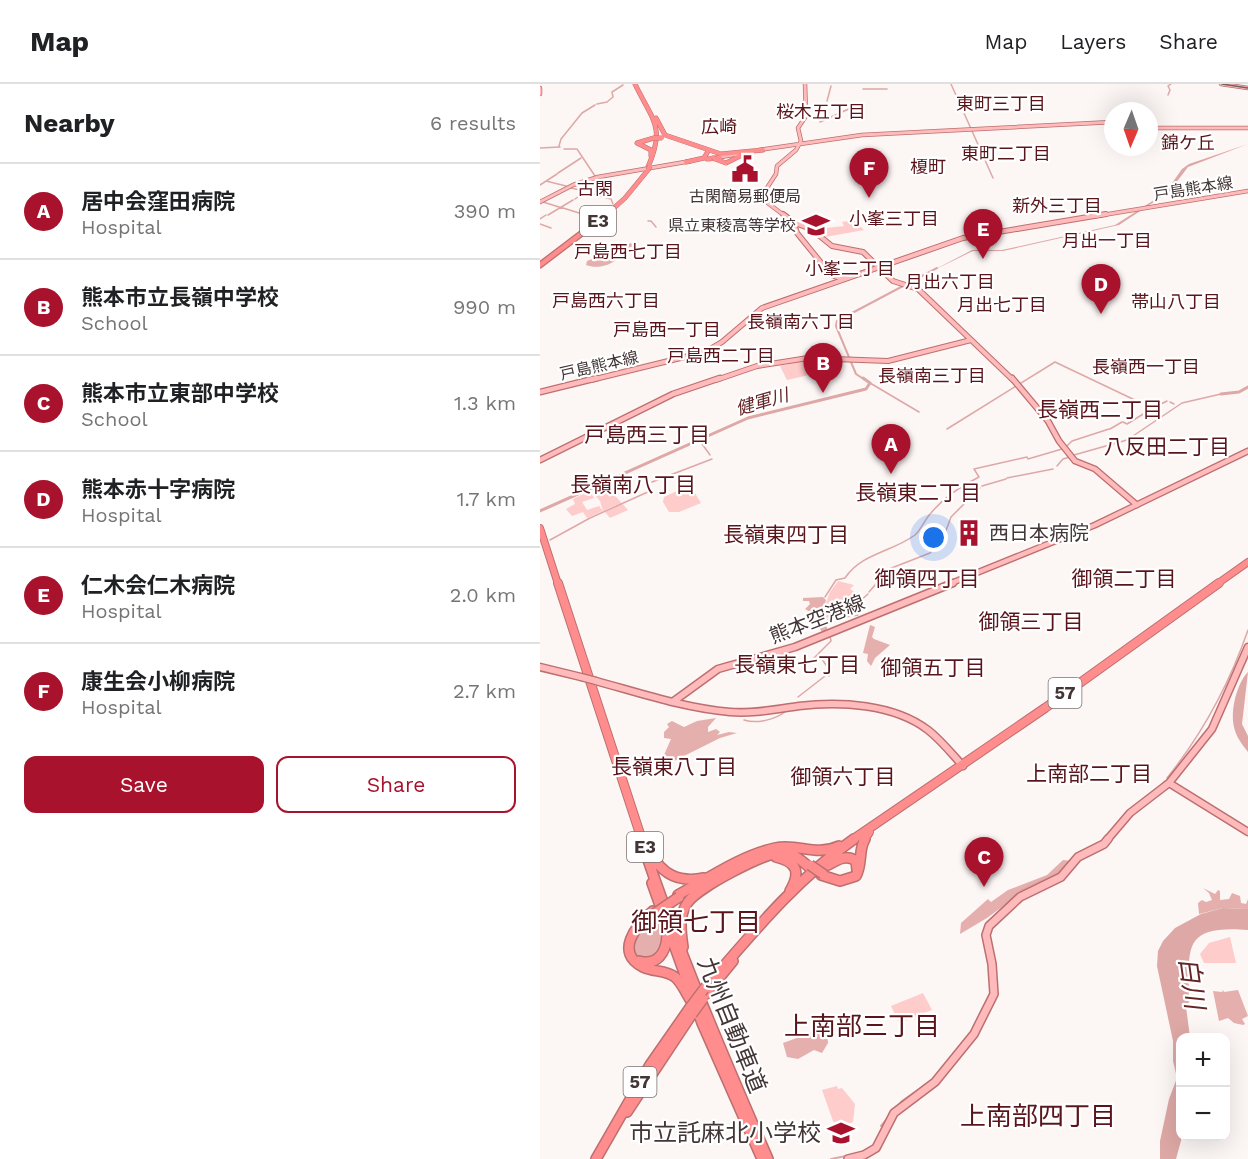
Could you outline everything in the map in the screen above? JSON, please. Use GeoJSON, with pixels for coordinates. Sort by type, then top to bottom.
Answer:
{"type":"FeatureCollection","features":[{"type":"Feature","properties":{"kind":"highway","name":"E3"},"geometry":{"type":"LineString","coordinates":[[540,264],[612,211],[636,188],[658,150],[659,133],[656,118],[636,84]]}},
{"type":"Feature","properties":{"kind":"highway","name":"E3"},"geometry":{"type":"LineString","coordinates":[[636,84],[655,119],[657,139],[648,168]]}},
{"type":"Feature","properties":{"kind":"highway"},"geometry":{"type":"LineString","coordinates":[[656,118],[665,135],[700,148],[728,154],[763,150]]}},
{"type":"Feature","properties":{"kind":"highway"},"geometry":{"type":"LineString","coordinates":[[648,168],[652,151],[637,143],[641,140],[657,139],[685,143]]}},
{"type":"Feature","properties":{"kind":"highway"},"geometry":{"type":"LineString","coordinates":[[658,150],[666,142],[685,143]]}},
{"type":"Feature","properties":{"kind":"highway"},"geometry":{"type":"LineString","coordinates":[[700,148],[715,158],[723,163],[733,160],[728,157],[707,159]]}},
{"type":"Feature","properties":{"kind":"highway"},"geometry":{"type":"LineString","coordinates":[[687,162],[707,156],[700,148]]}},
{"type":"Feature","properties":{"kind":"highway"},"geometry":{"type":"LineString","coordinates":[[715,158],[727,163],[739,156],[756,152]]}},
{"type":"Feature","properties":{"kind":"highway","name":"九州自動車道"},"geometry":{"type":"LineString","coordinates":[[540,528],[668,920],[768,1159]]}},
{"type":"Feature","properties":{"kind":"highway","name":"九州自動車道"},"geometry":{"type":"LineString","coordinates":[[540,538],[663,922],[723,1071],[762,1159]]}},
{"type":"Feature","properties":{"kind":"highway","name":"57"},"geometry":{"type":"LineString","coordinates":[[596,1159],[645,1073],[743,943],[785,899],[850,841],[1065,698],[1248,564]]}},
{"type":"Feature","properties":{"kind":"highway"},"geometry":{"type":"LineString","coordinates":[[632,810],[654,859],[665,873],[682,881],[712,879]]}},
{"type":"Feature","properties":{"kind":"highway"},"geometry":{"type":"LineString","coordinates":[[760,857],[782,853],[796,858],[822,875],[836,881],[845,881],[856,876],[861,866],[861,845],[875,825]]}},
{"type":"Feature","properties":{"kind":"highway","name":"57"},"geometry":{"type":"LineString","coordinates":[[705,992],[780,910],[875,825]]}},
{"type":"Feature","properties":{"kind":"highway"},"geometry":{"type":"LineString","coordinates":[[723,1071],[681,984],[669,974],[642,966],[631,956],[628,944],[632,932],[638,923],[678,896],[760,857],[784,847],[821,853],[850,841]]}},
{"type":"Feature","properties":{"kind":"highway"},"geometry":{"type":"LineString","coordinates":[[760,857],[778,856],[794,864],[796,878],[785,899]]}},
{"type":"Feature","properties":{"kind":"highway"},"geometry":{"type":"LineString","coordinates":[[822,875],[834,879],[846,878],[853,875],[858,867],[856,860],[846,857],[828,865]]}},
{"type":"Feature","properties":{"kind":"highway"},"geometry":{"type":"LineString","coordinates":[[687,968],[679,930],[680,918],[688,900],[712,879]]}},
{"type":"Feature","properties":{"kind":"highway"},"geometry":{"type":"LineString","coordinates":[[653,912],[633,935],[631,949],[641,962],[655,962],[664,954],[667,938],[663,922]]}},
{"type":"Feature","properties":{"kind":"highway","name":"57"},"geometry":{"type":"LineString","coordinates":[[601,1159],[648,1078],[691,1011]]}},
{"type":"Feature","properties":{"kind":"main road"},"geometry":{"type":"LineString","coordinates":[[805,84],[807,116],[798,128],[802,137],[800,144],[778,164],[776,174],[764,194],[767,202],[797,224],[812,230],[831,246],[863,252],[893,281],[918,289],[1020,386],[1076,462],[1095,469],[1137,505]]}},
{"type":"Feature","properties":{"kind":"main road"},"geometry":{"type":"LineString","coordinates":[[1222,84],[1248,88]]}},
{"type":"Feature","properties":{"kind":"main road"},"geometry":{"type":"LineString","coordinates":[[540,86],[540,94]]}},
{"type":"Feature","properties":{"kind":"main road"},"geometry":{"type":"LineString","coordinates":[[540,203],[567,188],[591,179],[800,144],[860,136],[1104,122]]}},
{"type":"Feature","properties":{"kind":"main road"},"geometry":{"type":"LineString","coordinates":[[1158,128],[1248,128]]}},
{"type":"Feature","properties":{"kind":"main road"},"geometry":{"type":"LineString","coordinates":[[540,203],[591,179],[800,144]]}},
{"type":"Feature","properties":{"kind":"main road","name":"戸島熊本線"},"geometry":{"type":"LineString","coordinates":[[540,392],[705,352],[726,341],[750,316],[762,308],[962,238],[1248,191]]}},
{"type":"Feature","properties":{"kind":"main road"},"geometry":{"type":"LineString","coordinates":[[797,224],[795,227],[797,233],[828,272],[844,279]]}},
{"type":"Feature","properties":{"kind":"main road"},"geometry":{"type":"LineString","coordinates":[[540,459],[687,388],[757,366],[800,358],[896,360],[971,339]]}},
{"type":"Feature","properties":{"kind":"main road","name":"熊本空港線"},"geometry":{"type":"LineString","coordinates":[[674,701],[718,669],[795,647],[1096,525],[1248,451]]}},
{"type":"Feature","properties":{"kind":"main road"},"geometry":{"type":"LineString","coordinates":[[848,1159],[864,1155],[876,1148],[894,1113],[935,1082],[974,1035],[994,994],[992,964],[986,935],[989,926],[1020,897],[1061,877],[1078,857],[1104,844],[1130,813],[1169,783],[1212,729],[1248,647]]}},
{"type":"Feature","properties":{"kind":"main road"},"geometry":{"type":"LineString","coordinates":[[540,667],[708,709],[736,712],[830,704],[894,714],[913,720],[926,728],[962,765]]}},
{"type":"Feature","properties":{"kind":"main road"},"geometry":{"type":"LineString","coordinates":[[1169,783],[1248,832]]}},
{"type":"Feature","properties":{"kind":"shaded area"},"geometry":{"type":"Polygon","coordinates":[[[1248,144],[1188,167],[1169,192],[1119,225],[1003,251],[973,251],[930,272],[972,250],[1002,250],[1115,225],[1165,193],[1182,169],[1189,164],[1248,144]]]}},
{"type":"Feature","properties":{"kind":"shaded area"},"geometry":{"type":"Polygon","coordinates":[[[854,220],[864,230],[825,237],[818,229],[844,226],[842,222],[854,220]]]}},
{"type":"Feature","properties":{"kind":"shaded area"},"geometry":{"type":"Polygon","coordinates":[[[631,243],[633,246],[616,254],[617,259],[611,263],[598,267],[586,265],[587,261],[631,243]]]}},
{"type":"Feature","properties":{"kind":"shaded area"},"geometry":{"type":"Polygon","coordinates":[[[807,360],[814,375],[810,378],[809,375],[787,380],[780,366],[789,364],[789,362],[807,360]]]}},
{"type":"Feature","properties":{"kind":"shaded area"},"geometry":{"type":"Polygon","coordinates":[[[690,485],[701,503],[679,512],[669,512],[663,502],[664,497],[690,485]]]}},
{"type":"Feature","properties":{"kind":"shaded area"},"geometry":{"type":"Polygon","coordinates":[[[608,488],[628,510],[610,518],[605,512],[621,503],[603,511],[600,501],[592,492],[608,488]]]}},
{"type":"Feature","properties":{"kind":"shaded area"},"geometry":{"type":"Polygon","coordinates":[[[590,491],[594,498],[582,502],[587,510],[599,506],[603,511],[587,518],[583,512],[572,516],[566,509],[575,504],[573,499],[590,491]]]}},
{"type":"Feature","properties":{"kind":"shaded area"},"geometry":{"type":"Polygon","coordinates":[[[838,581],[854,585],[850,589],[861,597],[857,603],[856,612],[822,619],[821,616],[830,592],[838,581]]]}},
{"type":"Feature","properties":{"kind":"shaded area"},"geometry":{"type":"Polygon","coordinates":[[[823,597],[826,600],[821,616],[828,634],[824,635],[818,626],[812,623],[810,612],[805,609],[810,604],[809,601],[803,601],[803,598],[823,597]]]}},
{"type":"Feature","properties":{"kind":"shaded area"},"geometry":{"type":"Polygon","coordinates":[[[870,625],[875,627],[872,637],[874,639],[890,645],[875,658],[871,666],[867,661],[868,654],[863,653],[870,625]]]}},
{"type":"Feature","properties":{"kind":"shaded area"},"geometry":{"type":"Polygon","coordinates":[[[1248,672],[1242,724],[1248,736],[1248,752],[1236,734],[1233,713],[1238,690],[1248,672]]]}},
{"type":"Feature","properties":{"kind":"shaded area"},"geometry":{"type":"Polygon","coordinates":[[[716,718],[708,727],[708,732],[716,729],[720,732],[717,735],[737,733],[720,738],[672,762],[664,755],[671,739],[664,738],[664,732],[669,727],[667,724],[672,721],[684,727],[697,721],[716,718]]]}},
{"type":"Feature","properties":{"kind":"shaded area"},"geometry":{"type":"Polygon","coordinates":[[[1063,860],[1072,861],[1063,872],[1018,895],[960,934],[961,923],[988,899],[991,902],[1008,890],[1047,875],[1063,860]]]}},
{"type":"Feature","properties":{"kind":"shaded area"},"geometry":{"type":"Polygon","coordinates":[[[1203,888],[1215,894],[1218,890],[1220,891],[1220,900],[1229,899],[1232,893],[1240,896],[1241,903],[1246,904],[1248,899],[1248,909],[1223,908],[1199,914],[1198,903],[1202,900],[1206,902],[1212,900],[1203,888]]]}},
{"type":"Feature","properties":{"kind":"shaded area"},"geometry":{"type":"Polygon","coordinates":[[[1223,908],[1248,909],[1248,930],[1226,929],[1211,932],[1200,936],[1193,944],[1189,967],[1189,1002],[1186,1007],[1189,1033],[1176,1033],[1176,1074],[1173,1061],[1173,1041],[1157,966],[1158,951],[1163,941],[1175,928],[1201,914],[1223,908]]]}},
{"type":"Feature","properties":{"kind":"shaded area"},"geometry":{"type":"Polygon","coordinates":[[[657,913],[665,935],[657,959],[639,959],[633,948],[636,932],[657,913]]]}},
{"type":"Feature","properties":{"kind":"shaded area"},"geometry":{"type":"Polygon","coordinates":[[[1230,937],[1236,963],[1204,963],[1200,954],[1209,943],[1230,937]]]}},
{"type":"Feature","properties":{"kind":"shaded area"},"geometry":{"type":"Polygon","coordinates":[[[1223,990],[1224,992],[1238,990],[1248,1016],[1242,1019],[1245,1024],[1234,1023],[1228,1018],[1219,1021],[1213,991],[1222,992],[1223,990]]]}},
{"type":"Feature","properties":{"kind":"shaded area"},"geometry":{"type":"Polygon","coordinates":[[[923,993],[932,1010],[899,1023],[891,1006],[923,993]]]}},
{"type":"Feature","properties":{"kind":"shaded area"},"geometry":{"type":"Polygon","coordinates":[[[827,1027],[828,1043],[822,1053],[814,1050],[798,1059],[787,1057],[783,1043],[827,1027]]]}},
{"type":"Feature","properties":{"kind":"shaded area"},"geometry":{"type":"Polygon","coordinates":[[[1176,1081],[1176,1141],[1181,1141],[1176,1159],[1160,1159],[1160,1141],[1169,1099],[1176,1081]]]}},
{"type":"Feature","properties":{"kind":"shaded area"},"geometry":{"type":"Polygon","coordinates":[[[837,1086],[838,1089],[842,1088],[855,1104],[853,1122],[842,1127],[839,1121],[835,1123],[833,1121],[822,1090],[837,1086]]]}},
{"type":"Feature","properties":{"kind":"waterway"},"geometry":{"type":"LineString","coordinates":[[951,84],[993,178]]}},
{"type":"Feature","properties":{"kind":"waterway"},"geometry":{"type":"LineString","coordinates":[[1168,95],[1170,90],[1168,86],[1171,84]]}},
{"type":"Feature","properties":{"kind":"waterway"},"geometry":{"type":"LineString","coordinates":[[597,104],[607,102],[613,97],[612,92],[623,85]]}},
{"type":"Feature","properties":{"kind":"waterway"},"geometry":{"type":"LineString","coordinates":[[827,101],[831,86]]}},
{"type":"Feature","properties":{"kind":"waterway"},"geometry":{"type":"LineString","coordinates":[[863,89],[887,89]]}},
{"type":"Feature","properties":{"kind":"waterway"},"geometry":{"type":"LineString","coordinates":[[820,122],[851,108],[856,103]]}},
{"type":"Feature","properties":{"kind":"waterway"},"geometry":{"type":"LineString","coordinates":[[559,146],[561,139],[582,113],[595,105]]}},
{"type":"Feature","properties":{"kind":"waterway"},"geometry":{"type":"LineString","coordinates":[[540,148],[560,147]]}},
{"type":"Feature","properties":{"kind":"waterway"},"geometry":{"type":"LineString","coordinates":[[564,149],[576,149]]}},
{"type":"Feature","properties":{"kind":"waterway"},"geometry":{"type":"LineString","coordinates":[[577,149],[595,176]]}},
{"type":"Feature","properties":{"kind":"waterway"},"geometry":{"type":"LineString","coordinates":[[558,173],[581,158]]}},
{"type":"Feature","properties":{"kind":"waterway"},"geometry":{"type":"LineString","coordinates":[[546,181],[557,174]]}},
{"type":"Feature","properties":{"kind":"waterway"},"geometry":{"type":"LineString","coordinates":[[598,178],[602,180],[598,184]]}},
{"type":"Feature","properties":{"kind":"waterway"},"geometry":{"type":"LineString","coordinates":[[540,185],[546,181]]}},
{"type":"Feature","properties":{"kind":"waterway"},"geometry":{"type":"LineString","coordinates":[[546,181],[566,186]]}},
{"type":"Feature","properties":{"kind":"waterway"},"geometry":{"type":"LineString","coordinates":[[585,192],[597,184]]}},
{"type":"Feature","properties":{"kind":"waterway"},"geometry":{"type":"LineString","coordinates":[[571,188],[584,191]]}},
{"type":"Feature","properties":{"kind":"waterway"},"geometry":{"type":"LineString","coordinates":[[575,199],[585,192]]}},
{"type":"Feature","properties":{"kind":"waterway"},"geometry":{"type":"LineString","coordinates":[[585,192],[611,199],[613,204]]}},
{"type":"Feature","properties":{"kind":"waterway"},"geometry":{"type":"LineString","coordinates":[[561,207],[573,200]]}},
{"type":"Feature","properties":{"kind":"waterway"},"geometry":{"type":"LineString","coordinates":[[543,202],[559,207]]}},
{"type":"Feature","properties":{"kind":"waterway"},"geometry":{"type":"LineString","coordinates":[[548,215],[561,207]]}},
{"type":"Feature","properties":{"kind":"waterway"},"geometry":{"type":"LineString","coordinates":[[561,207],[595,218]]}},
{"type":"Feature","properties":{"kind":"waterway"},"geometry":{"type":"LineString","coordinates":[[540,219],[546,215]]}},
{"type":"Feature","properties":{"kind":"waterway"},"geometry":{"type":"LineString","coordinates":[[594,227],[603,220]]}},
{"type":"Feature","properties":{"kind":"waterway"},"geometry":{"type":"LineString","coordinates":[[648,221],[656,227]]}},
{"type":"Feature","properties":{"kind":"waterway"},"geometry":{"type":"LineString","coordinates":[[540,224],[551,228]]}},
{"type":"Feature","properties":{"kind":"waterway","name":"健軍川"},"geometry":{"type":"LineString","coordinates":[[865,380],[856,374],[836,326],[837,321],[937,268]]}},
{"type":"Feature","properties":{"kind":"waterway"},"geometry":{"type":"LineString","coordinates":[[947,429],[1055,362],[1139,402]]}},
{"type":"Feature","properties":{"kind":"waterway","name":"健軍川"},"geometry":{"type":"LineString","coordinates":[[540,511],[748,418],[866,389],[870,383],[863,378]]}},
{"type":"Feature","properties":{"kind":"waterway"},"geometry":{"type":"LineString","coordinates":[[870,383],[919,412]]}},
{"type":"Feature","properties":{"kind":"waterway"},"geometry":{"type":"LineString","coordinates":[[1221,394],[1239,392],[1248,387]]}},
{"type":"Feature","properties":{"kind":"waterway"},"geometry":{"type":"LineString","coordinates":[[1074,455],[1127,440],[1182,403],[1221,394]]}},
{"type":"Feature","properties":{"kind":"waterway"},"geometry":{"type":"LineString","coordinates":[[1155,407],[1167,401]]}},
{"type":"Feature","properties":{"kind":"waterway"},"geometry":{"type":"LineString","coordinates":[[1170,402],[1174,404]]}},
{"type":"Feature","properties":{"kind":"waterway"},"geometry":{"type":"LineString","coordinates":[[1123,422],[1127,424],[1153,408]]}},
{"type":"Feature","properties":{"kind":"waterway"},"geometry":{"type":"LineString","coordinates":[[1110,429],[1122,422]]}},
{"type":"Feature","properties":{"kind":"waterway"},"geometry":{"type":"LineString","coordinates":[[1066,447],[1072,441],[1109,429]]}},
{"type":"Feature","properties":{"kind":"waterway"},"geometry":{"type":"LineString","coordinates":[[700,441],[710,455]]}},
{"type":"Feature","properties":{"kind":"waterway"},"geometry":{"type":"LineString","coordinates":[[825,597],[836,580],[845,578],[860,563],[915,535],[941,502],[959,488],[979,477],[974,469],[1027,457],[1028,459],[1062,449]]}},
{"type":"Feature","properties":{"kind":"waterway"},"geometry":{"type":"LineString","coordinates":[[1057,466],[1063,459],[1070,457]]}},
{"type":"Feature","properties":{"kind":"waterway"},"geometry":{"type":"LineString","coordinates":[[652,482],[712,459]]}},
{"type":"Feature","properties":{"kind":"waterway"},"geometry":{"type":"LineString","coordinates":[[1007,478],[1053,469]]}},
{"type":"Feature","properties":{"kind":"waterway"},"geometry":{"type":"LineString","coordinates":[[982,486],[1006,479]]}},
{"type":"Feature","properties":{"kind":"waterway"},"geometry":{"type":"LineString","coordinates":[[550,540],[590,518],[650,491],[648,484]]}},
{"type":"Feature","properties":{"kind":"waterway"},"geometry":{"type":"LineString","coordinates":[[869,592],[889,569],[930,553],[944,536],[951,517],[980,488]]}},
{"type":"Feature","properties":{"kind":"waterway"},"geometry":{"type":"LineString","coordinates":[[828,632],[824,623],[826,620],[858,615],[860,601],[868,594]]}},
{"type":"Feature","properties":{"kind":"waterway"},"geometry":{"type":"LineString","coordinates":[[1167,778],[1192,744],[1214,708],[1248,630]]}},
{"type":"Feature","properties":{"kind":"waterway"},"geometry":{"type":"LineString","coordinates":[[814,658],[831,641],[830,636]]}},
{"type":"Feature","properties":{"kind":"waterway"},"geometry":{"type":"LineString","coordinates":[[819,655],[831,672],[829,676]]}},
{"type":"Feature","properties":{"kind":"waterway"},"geometry":{"type":"LineString","coordinates":[[803,666],[812,659]]}},
{"type":"Feature","properties":{"kind":"waterway"},"geometry":{"type":"LineString","coordinates":[[798,697],[825,676]]}},
{"type":"Feature","properties":{"kind":"waterway"},"geometry":{"type":"LineString","coordinates":[[744,720],[754,722],[766,720],[786,711]]}},
{"type":"Feature","properties":{"kind":"waterway"},"geometry":{"type":"LineString","coordinates":[[1160,786],[1165,781]]}},
{"type":"Feature","properties":{"kind":"waterway"},"geometry":{"type":"LineString","coordinates":[[1006,905],[1022,890],[1058,873],[1073,858]]}},
{"type":"Feature","properties":{"kind":"waterway"},"geometry":{"type":"LineString","coordinates":[[987,955],[989,968]]}},
{"type":"Feature","properties":{"kind":"waterway"},"geometry":{"type":"LineString","coordinates":[[881,1126],[902,1101],[928,1083]]}},
{"type":"Feature","properties":{"kind":"waterway"},"geometry":{"type":"LineString","coordinates":[[831,1159],[856,1154]]}},
{"type":"Feature","properties":{"kind":"tram line"},"geometry":{"type":"LineString","coordinates":[[1222,84],[1248,88]]}},
{"type":"Feature","properties":{"kind":"place","name":"古閑簡易郵便局"},"geometry":{"type":"Point","coordinates":[745,169]}},
{"type":"Feature","properties":{"kind":"place","name":"康生会小柳病院"},"geometry":{"type":"Point","coordinates":[869,198]}},
{"type":"Feature","properties":{"kind":"place","name":"県立東稜高等学校"},"geometry":{"type":"Point","coordinates":[816,225]}},
{"type":"Feature","properties":{"kind":"place","name":"仁木会仁木病院"},"geometry":{"type":"Point","coordinates":[983,259]}},
{"type":"Feature","properties":{"kind":"place","name":"熊本赤十字病院"},"geometry":{"type":"Point","coordinates":[1101,314]}},
{"type":"Feature","properties":{"kind":"place","name":"熊本市立長嶺中学校"},"geometry":{"type":"Point","coordinates":[823,393]}},
{"type":"Feature","properties":{"kind":"place","name":"居中会窪田病院"},"geometry":{"type":"Point","coordinates":[891,474]}},
{"type":"Feature","properties":{"kind":"place","name":"西日本病院"},"geometry":{"type":"Point","coordinates":[969,533]}},
{"type":"Feature","properties":{"kind":"place","name":"熊本市立東部中学校"},"geometry":{"type":"Point","coordinates":[984,887]}},
{"type":"Feature","properties":{"kind":"place","name":"市立託麻北小学校"},"geometry":{"type":"Point","coordinates":[841,1133]}},
{"type":"Feature","properties":{"kind":"district","name":"東町三丁目"},"geometry":{"type":"Point","coordinates":[1001,104]}},
{"type":"Feature","properties":{"kind":"district","name":"桜木五丁目"},"geometry":{"type":"Point","coordinates":[821,112]}},
{"type":"Feature","properties":{"kind":"district","name":"広崎"},"geometry":{"type":"Point","coordinates":[719,127]}},
{"type":"Feature","properties":{"kind":"district","name":"錦ケ丘"},"geometry":{"type":"Point","coordinates":[1188,143]}},
{"type":"Feature","properties":{"kind":"district","name":"東町二丁目"},"geometry":{"type":"Point","coordinates":[1006,154]}},
{"type":"Feature","properties":{"kind":"district","name":"榎町"},"geometry":{"type":"Point","coordinates":[928,167]}},
{"type":"Feature","properties":{"kind":"district","name":"古閑"},"geometry":{"type":"Point","coordinates":[595,189]}},
{"type":"Feature","properties":{"kind":"district","name":"新外三丁目"},"geometry":{"type":"Point","coordinates":[1057,206]}},
{"type":"Feature","properties":{"kind":"district","name":"小峯三丁目"},"geometry":{"type":"Point","coordinates":[894,219]}},
{"type":"Feature","properties":{"kind":"district","name":"月出一丁目"},"geometry":{"type":"Point","coordinates":[1107,241]}},
{"type":"Feature","properties":{"kind":"district","name":"戸島西七丁目"},"geometry":{"type":"Point","coordinates":[628,252]}},
{"type":"Feature","properties":{"kind":"district","name":"小峯二丁目"},"geometry":{"type":"Point","coordinates":[850,269]}},
{"type":"Feature","properties":{"kind":"district","name":"月出六丁目"},"geometry":{"type":"Point","coordinates":[950,282]}},
{"type":"Feature","properties":{"kind":"district","name":"戸島西六丁目"},"geometry":{"type":"Point","coordinates":[606,301]}},
{"type":"Feature","properties":{"kind":"district","name":"帯山八丁目"},"geometry":{"type":"Point","coordinates":[1176,302]}},
{"type":"Feature","properties":{"kind":"district","name":"月出七丁目"},"geometry":{"type":"Point","coordinates":[1002,305]}},
{"type":"Feature","properties":{"kind":"district","name":"長嶺南六丁目"},"geometry":{"type":"Point","coordinates":[801,322]}},
{"type":"Feature","properties":{"kind":"district","name":"戸島西一丁目"},"geometry":{"type":"Point","coordinates":[667,330]}},
{"type":"Feature","properties":{"kind":"district","name":"戸島西二丁目"},"geometry":{"type":"Point","coordinates":[721,356]}},
{"type":"Feature","properties":{"kind":"district","name":"長嶺西一丁目"},"geometry":{"type":"Point","coordinates":[1146,367]}},
{"type":"Feature","properties":{"kind":"district","name":"長嶺南三丁目"},"geometry":{"type":"Point","coordinates":[932,376]}},
{"type":"Feature","properties":{"kind":"district","name":"長嶺西二丁目"},"geometry":{"type":"Point","coordinates":[1100,410]}},
{"type":"Feature","properties":{"kind":"district","name":"戸島西三丁目"},"geometry":{"type":"Point","coordinates":[647,435]}},
{"type":"Feature","properties":{"kind":"district","name":"八反田二丁目"},"geometry":{"type":"Point","coordinates":[1167,447]}},
{"type":"Feature","properties":{"kind":"district","name":"長嶺南八丁目"},"geometry":{"type":"Point","coordinates":[633,485]}},
{"type":"Feature","properties":{"kind":"district","name":"長嶺東二丁目"},"geometry":{"type":"Point","coordinates":[918,493]}},
{"type":"Feature","properties":{"kind":"district","name":"長嶺東四丁目"},"geometry":{"type":"Point","coordinates":[786,535]}},
{"type":"Feature","properties":{"kind":"district","name":"御領四丁目"},"geometry":{"type":"Point","coordinates":[927,579]}},
{"type":"Feature","properties":{"kind":"district","name":"御領二丁目"},"geometry":{"type":"Point","coordinates":[1124,579]}},
{"type":"Feature","properties":{"kind":"district","name":"御領三丁目"},"geometry":{"type":"Point","coordinates":[1031,622]}},
{"type":"Feature","properties":{"kind":"district","name":"長嶺東七丁目"},"geometry":{"type":"Point","coordinates":[797,665]}},
{"type":"Feature","properties":{"kind":"district","name":"御領五丁目"},"geometry":{"type":"Point","coordinates":[933,668]}},
{"type":"Feature","properties":{"kind":"district","name":"長嶺東八丁目"},"geometry":{"type":"Point","coordinates":[674,767]}},
{"type":"Feature","properties":{"kind":"district","name":"上南部二丁目"},"geometry":{"type":"Point","coordinates":[1089,774]}},
{"type":"Feature","properties":{"kind":"district","name":"御領六丁目"},"geometry":{"type":"Point","coordinates":[843,777]}},
{"type":"Feature","properties":{"kind":"district","name":"御領七丁目"},"geometry":{"type":"Point","coordinates":[696,922]}},
{"type":"Feature","properties":{"kind":"district","name":"上南部三丁目"},"geometry":{"type":"Point","coordinates":[862,1026]}},
{"type":"Feature","properties":{"kind":"district","name":"上南部四丁目"},"geometry":{"type":"Point","coordinates":[1038,1116]}},
{"type":"Feature","properties":{"kind":"water label","name":"白川"},"geometry":{"type":"Point","coordinates":[1192,983]}}]}
